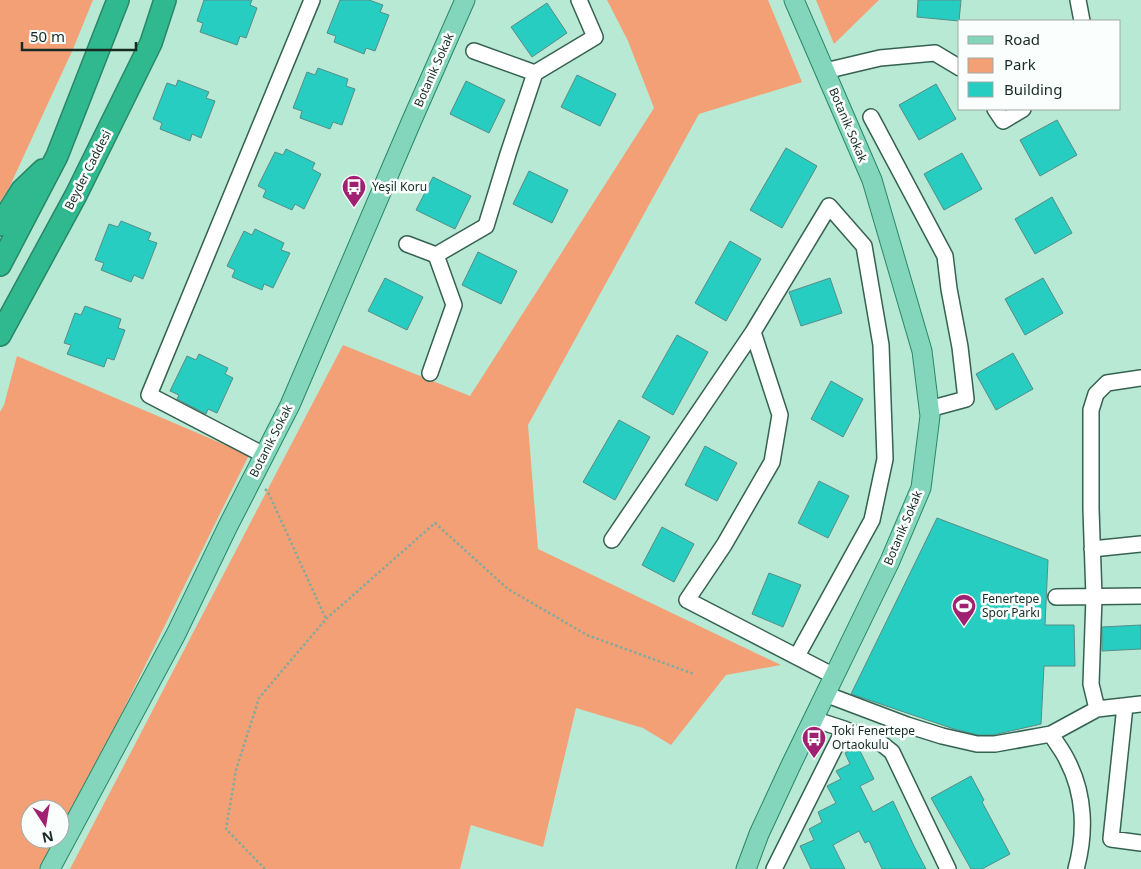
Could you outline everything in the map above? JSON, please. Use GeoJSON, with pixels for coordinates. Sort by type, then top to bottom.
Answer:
{"type":"FeatureCollection","features":[{"type":"Feature","properties":{"kind":"highway"},"geometry":{"type":"LineString","coordinates":[[0,265],[57,156],[118,0]]}},
{"type":"Feature","properties":{"kind":"highway","name":"Beyder Caddesi"},"geometry":{"type":"LineString","coordinates":[[0,335],[76,195],[151,44],[165,0]]}},
{"type":"Feature","properties":{"kind":"highway"},"geometry":{"type":"LineString","coordinates":[[0,225],[22,190],[57,156]]}},
{"type":"Feature","properties":{"kind":"main road","name":"Botanik Sokak"},"geometry":{"type":"LineString","coordinates":[[50,869],[176,634],[290,405],[465,0]]}},
{"type":"Feature","properties":{"kind":"main road","name":"Botanik Sokak"},"geometry":{"type":"LineString","coordinates":[[746,869],[759,834],[890,561],[921,488],[930,416],[922,351],[872,180],[794,0]]}},
{"type":"Feature","properties":{"kind":"street"},"geometry":{"type":"LineString","coordinates":[[264,455],[148,395],[312,0]]}},
{"type":"Feature","properties":{"kind":"street"},"geometry":{"type":"LineString","coordinates":[[436,255],[486,226],[535,73],[595,37],[579,0]]}},
{"type":"Feature","properties":{"kind":"street"},"geometry":{"type":"LineString","coordinates":[[1078,0],[1082,20]]}},
{"type":"Feature","properties":{"kind":"street"},"geometry":{"type":"LineString","coordinates":[[474,51],[535,73]]}},
{"type":"Feature","properties":{"kind":"street"},"geometry":{"type":"LineString","coordinates":[[825,71],[880,58],[935,53],[958,67]]}},
{"type":"Feature","properties":{"kind":"street"},"geometry":{"type":"LineString","coordinates":[[996,110],[1003,121],[1021,110]]}},
{"type":"Feature","properties":{"kind":"street"},"geometry":{"type":"LineString","coordinates":[[871,117],[946,256],[949,289],[960,347],[966,399],[929,410]]}},
{"type":"Feature","properties":{"kind":"street"},"geometry":{"type":"LineString","coordinates":[[612,540],[752,332],[829,206],[864,246],[881,345],[885,460],[872,520],[797,656]]}},
{"type":"Feature","properties":{"kind":"street"},"geometry":{"type":"LineString","coordinates":[[406,244],[436,255]]}},
{"type":"Feature","properties":{"kind":"street"},"geometry":{"type":"LineString","coordinates":[[430,373],[454,305],[436,255]]}},
{"type":"Feature","properties":{"kind":"street"},"geometry":{"type":"LineString","coordinates":[[752,332],[780,415],[772,462],[724,545],[687,600],[834,676]]}},
{"type":"Feature","properties":{"kind":"street"},"geometry":{"type":"LineString","coordinates":[[1097,708],[1091,684],[1094,597],[1091,509],[1091,410],[1096,394],[1107,383],[1141,378]]}},
{"type":"Feature","properties":{"kind":"street"},"geometry":{"type":"LineString","coordinates":[[1092,549],[1141,544]]}},
{"type":"Feature","properties":{"kind":"street"},"geometry":{"type":"LineString","coordinates":[[1056,597],[1141,596]]}},
{"type":"Feature","properties":{"kind":"street"},"geometry":{"type":"LineString","coordinates":[[826,694],[907,725],[977,744],[994,744],[1051,734],[1097,708],[1141,704]]}},
{"type":"Feature","properties":{"kind":"street"},"geometry":{"type":"LineString","coordinates":[[1126,706],[1111,839],[1141,843]]}},
{"type":"Feature","properties":{"kind":"street"},"geometry":{"type":"LineString","coordinates":[[813,719],[882,744],[892,752],[948,869]]}},
{"type":"Feature","properties":{"kind":"street"},"geometry":{"type":"LineString","coordinates":[[775,868],[844,729]]}},
{"type":"Feature","properties":{"kind":"street"},"geometry":{"type":"LineString","coordinates":[[1051,734],[1068,760],[1082,801],[1081,836],[1076,869]]}},
{"type":"Feature","properties":{"kind":"path"},"geometry":{"type":"LineString","coordinates":[[252,478],[268,492],[326,619]]}},
{"type":"Feature","properties":{"kind":"path"},"geometry":{"type":"LineString","coordinates":[[265,869],[226,829],[236,770],[259,698],[326,619],[435,524],[508,589],[587,635],[694,674]]}},
{"type":"Feature","properties":{"kind":"green space"},"geometry":{"type":"Polygon","coordinates":[[[0,0],[93,0],[73,49],[9,188],[0,202],[0,0]]]}},
{"type":"Feature","properties":{"kind":"green space"},"geometry":{"type":"Polygon","coordinates":[[[607,0],[768,0],[802,82],[699,114],[528,425],[538,549],[781,665],[726,675],[671,745],[643,728],[576,708],[543,847],[471,825],[460,869],[70,869],[343,345],[470,396],[654,108],[628,41],[607,0]]]}},
{"type":"Feature","properties":{"kind":"green space"},"geometry":{"type":"Polygon","coordinates":[[[816,0],[879,0],[834,44],[816,0]]]}},
{"type":"Feature","properties":{"kind":"green space"},"geometry":{"type":"Polygon","coordinates":[[[17,356],[249,455],[70,818],[70,799],[20,799],[20,849],[54,849],[45,869],[0,869],[0,412],[4,405],[17,356]]]}},
{"type":"Feature","properties":{"kind":"building"},"geometry":{"type":"Polygon","coordinates":[[[204,0],[252,0],[250,5],[257,8],[246,38],[240,36],[237,45],[200,32],[203,23],[197,21],[204,0]]]}},
{"type":"Feature","properties":{"kind":"building"},"geometry":{"type":"Polygon","coordinates":[[[340,0],[369,0],[383,5],[380,12],[389,15],[375,51],[366,48],[364,54],[334,42],[336,36],[327,33],[340,0]]]}},
{"type":"Feature","properties":{"kind":"building"},"geometry":{"type":"Polygon","coordinates":[[[918,0],[961,0],[958,21],[917,17],[918,0]]]}},
{"type":"Feature","properties":{"kind":"building"},"geometry":{"type":"Polygon","coordinates":[[[547,3],[567,33],[532,57],[511,27],[547,3]]]}},
{"type":"Feature","properties":{"kind":"building"},"geometry":{"type":"Polygon","coordinates":[[[318,68],[348,79],[346,86],[355,89],[342,125],[333,122],[330,129],[300,118],[302,111],[293,108],[307,72],[315,75],[318,68]]]}},
{"type":"Feature","properties":{"kind":"building"},"geometry":{"type":"Polygon","coordinates":[[[577,75],[616,94],[600,126],[561,107],[577,75]]]}},
{"type":"Feature","properties":{"kind":"building"},"geometry":{"type":"Polygon","coordinates":[[[178,80],[209,92],[206,98],[215,101],[201,138],[192,134],[190,141],[160,129],[162,123],[153,119],[167,83],[176,86],[178,80]]]}},
{"type":"Feature","properties":{"kind":"building"},"geometry":{"type":"Polygon","coordinates":[[[466,81],[505,100],[489,133],[450,114],[466,81]]]}},
{"type":"Feature","properties":{"kind":"building"},"geometry":{"type":"Polygon","coordinates":[[[936,84],[956,119],[919,140],[899,105],[936,84]]]}},
{"type":"Feature","properties":{"kind":"building"},"geometry":{"type":"Polygon","coordinates":[[[1057,120],[1077,155],[1040,176],[1020,140],[1057,120]]]}},
{"type":"Feature","properties":{"kind":"building"},"geometry":{"type":"Polygon","coordinates":[[[786,148],[817,166],[782,228],[750,210],[786,148]]]}},
{"type":"Feature","properties":{"kind":"building"},"geometry":{"type":"Polygon","coordinates":[[[286,149],[315,163],[312,169],[321,174],[304,209],[295,204],[292,210],[263,197],[266,190],[258,186],[275,152],[283,155],[286,149]]]}},
{"type":"Feature","properties":{"kind":"building"},"geometry":{"type":"Polygon","coordinates":[[[962,153],[982,189],[944,210],[924,174],[962,153]]]}},
{"type":"Feature","properties":{"kind":"building"},"geometry":{"type":"Polygon","coordinates":[[[529,171],[568,190],[552,223],[513,204],[529,171]]]}},
{"type":"Feature","properties":{"kind":"building"},"geometry":{"type":"Polygon","coordinates":[[[433,177],[471,196],[455,229],[416,210],[433,177]]]}},
{"type":"Feature","properties":{"kind":"building"},"geometry":{"type":"Polygon","coordinates":[[[1052,197],[1072,233],[1035,254],[1015,219],[1052,197]]]}},
{"type":"Feature","properties":{"kind":"building"},"geometry":{"type":"Polygon","coordinates":[[[121,221],[151,233],[148,240],[157,243],[143,279],[134,275],[131,282],[101,270],[104,263],[95,260],[109,224],[118,227],[121,221]]]}},
{"type":"Feature","properties":{"kind":"building"},"geometry":{"type":"Polygon","coordinates":[[[255,229],[284,243],[281,250],[290,253],[273,288],[264,284],[262,290],[232,277],[235,270],[227,266],[244,231],[252,235],[255,229]]]}},
{"type":"Feature","properties":{"kind":"building"},"geometry":{"type":"Polygon","coordinates":[[[730,241],[761,259],[726,321],[695,303],[730,241]]]}},
{"type":"Feature","properties":{"kind":"building"},"geometry":{"type":"Polygon","coordinates":[[[478,252],[517,271],[501,304],[462,285],[478,252]]]}},
{"type":"Feature","properties":{"kind":"building"},"geometry":{"type":"Polygon","coordinates":[[[385,278],[423,297],[407,330],[368,311],[385,278]]]}},
{"type":"Feature","properties":{"kind":"building"},"geometry":{"type":"Polygon","coordinates":[[[830,278],[842,313],[801,326],[789,292],[830,278]]]}},
{"type":"Feature","properties":{"kind":"building"},"geometry":{"type":"Polygon","coordinates":[[[1043,278],[1063,313],[1025,335],[1005,299],[1043,278]]]}},
{"type":"Feature","properties":{"kind":"building"},"geometry":{"type":"Polygon","coordinates":[[[85,306],[121,319],[118,328],[125,330],[114,360],[107,358],[104,367],[67,354],[71,345],[64,343],[75,313],[81,315],[85,306]]]}},
{"type":"Feature","properties":{"kind":"building"},"geometry":{"type":"Polygon","coordinates":[[[677,335],[708,352],[673,415],[642,397],[677,335]]]}},
{"type":"Feature","properties":{"kind":"building"},"geometry":{"type":"Polygon","coordinates":[[[1013,353],[1033,389],[996,410],[976,374],[1013,353]]]}},
{"type":"Feature","properties":{"kind":"building"},"geometry":{"type":"Polygon","coordinates":[[[199,354],[228,368],[225,374],[233,378],[217,413],[208,409],[206,414],[177,399],[179,395],[170,391],[187,356],[196,360],[199,354]]]}},
{"type":"Feature","properties":{"kind":"building"},"geometry":{"type":"Polygon","coordinates":[[[831,381],[863,399],[843,437],[811,419],[831,381]]]}},
{"type":"Feature","properties":{"kind":"building"},"geometry":{"type":"Polygon","coordinates":[[[619,420],[650,437],[615,500],[583,482],[619,420]]]}},
{"type":"Feature","properties":{"kind":"building"},"geometry":{"type":"Polygon","coordinates":[[[705,446],[737,463],[717,501],[685,485],[705,446]]]}},
{"type":"Feature","properties":{"kind":"building"},"geometry":{"type":"Polygon","coordinates":[[[819,481],[849,496],[828,538],[798,523],[819,481]]]}},
{"type":"Feature","properties":{"kind":"building","name":"Fenertepe Spor Parkı"},"geometry":{"type":"Polygon","coordinates":[[[937,518],[1048,560],[1045,625],[1074,625],[1075,666],[1044,666],[1041,724],[993,735],[978,735],[954,729],[851,694],[937,518]]]}},
{"type":"Feature","properties":{"kind":"building"},"geometry":{"type":"Polygon","coordinates":[[[662,527],[694,544],[674,582],[642,565],[662,527]]]}},
{"type":"Feature","properties":{"kind":"building"},"geometry":{"type":"Polygon","coordinates":[[[769,573],[801,585],[783,627],[752,614],[769,573]]]}},
{"type":"Feature","properties":{"kind":"building"},"geometry":{"type":"Polygon","coordinates":[[[1141,625],[1141,649],[1102,651],[1102,627],[1141,625]]]}},
{"type":"Feature","properties":{"kind":"building"},"geometry":{"type":"Polygon","coordinates":[[[858,747],[874,779],[860,786],[873,812],[893,801],[926,869],[882,869],[869,841],[865,843],[859,831],[833,845],[845,869],[811,869],[800,846],[814,840],[809,829],[822,822],[818,812],[836,803],[827,786],[841,779],[836,771],[850,764],[845,753],[858,747]]]}},
{"type":"Feature","properties":{"kind":"building"},"geometry":{"type":"Polygon","coordinates":[[[971,776],[984,800],[982,802],[1010,854],[982,869],[971,869],[931,798],[971,776]]]}},
{"type":"Feature","properties":{"kind":"place","name":"Yeşil Koru"},"geometry":{"type":"Point","coordinates":[354,208]}},
{"type":"Feature","properties":{"kind":"place","name":"Fenertepe Spor Parkı"},"geometry":{"type":"Point","coordinates":[964,627]}},
{"type":"Feature","properties":{"kind":"place","name":"Toki Fenertepe Ortaokulu"},"geometry":{"type":"Point","coordinates":[814,759]}}]}
